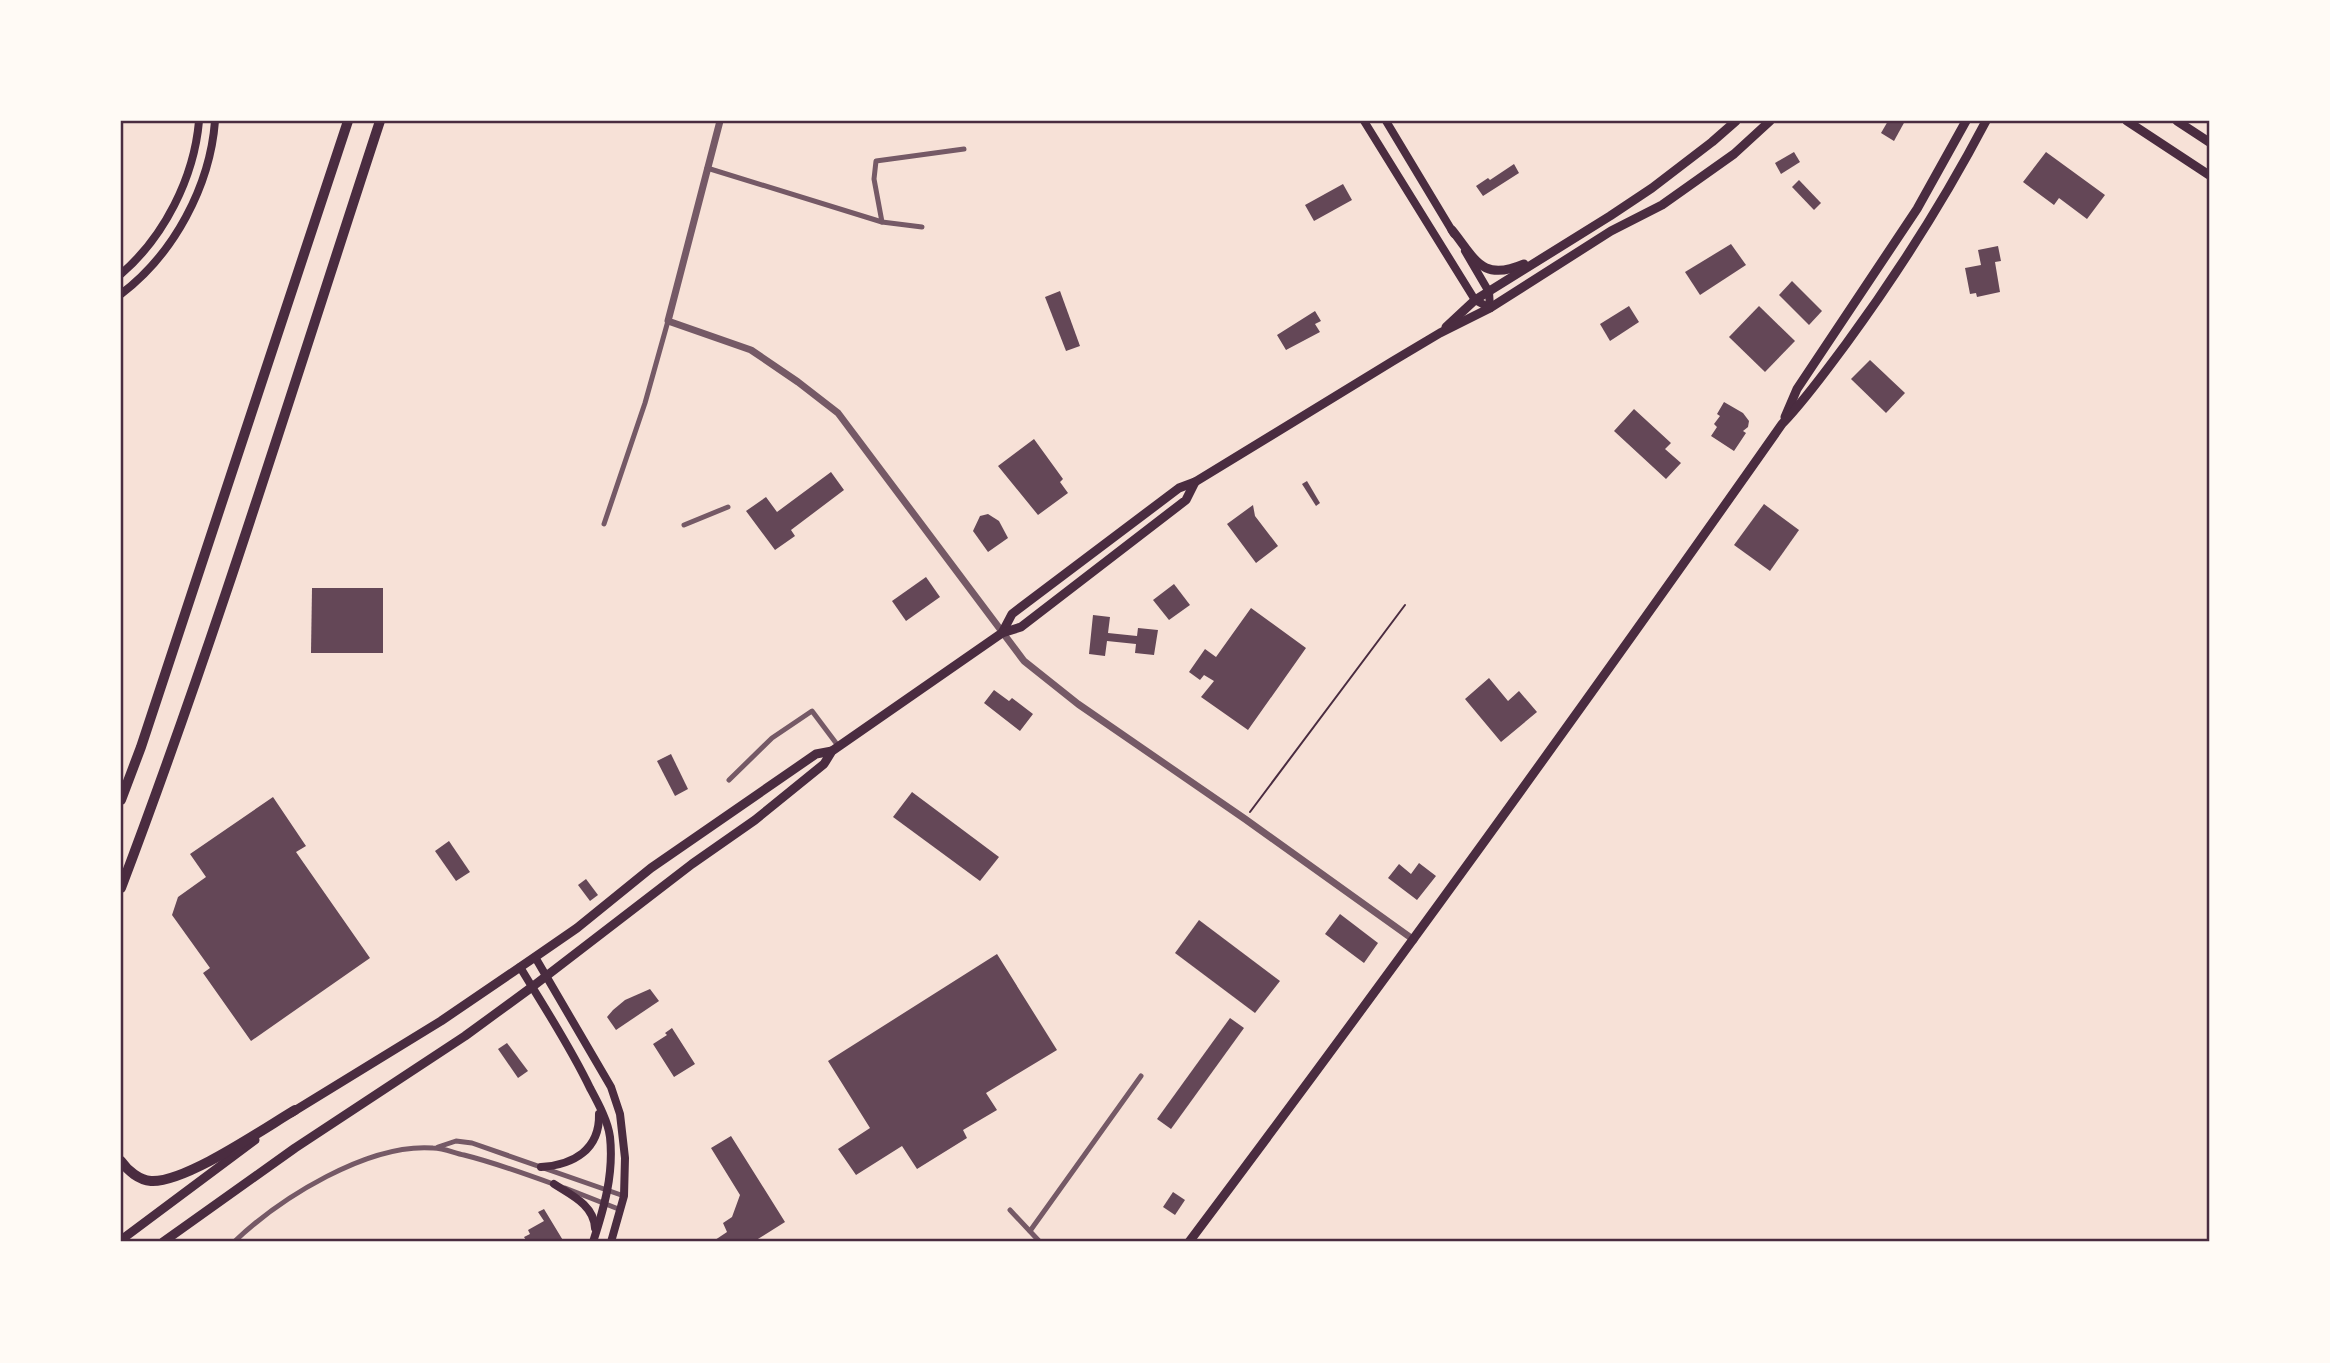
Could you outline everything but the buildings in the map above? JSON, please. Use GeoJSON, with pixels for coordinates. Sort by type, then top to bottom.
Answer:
{"type":"FeatureCollection","features":[{"type":"Feature","properties":{"kind":"highway"},"geometry":{"type":"LineString","coordinates":[[121,800],[141,747],[348,121]]}},
{"type":"Feature","properties":{"kind":"highway"},"geometry":{"type":"LineString","coordinates":[[121,888],[220,608],[380,121]]}},
{"type":"Feature","properties":{"kind":"highway"},"geometry":{"type":"LineString","coordinates":[[121,1161],[136,1176],[149,1181],[164,1180],[191,1171],[295,1110]]}},
{"type":"Feature","properties":{"kind":"main road"},"geometry":{"type":"LineString","coordinates":[[121,274],[147,247],[166,220],[192,159],[199,121]]}},
{"type":"Feature","properties":{"kind":"main road"},"geometry":{"type":"LineString","coordinates":[[121,294],[159,257],[189,210],[207,169],[215,121]]}},
{"type":"Feature","properties":{"kind":"main road"},"geometry":{"type":"LineString","coordinates":[[1364,121],[1475,300],[1490,308]]}},
{"type":"Feature","properties":{"kind":"main road"},"geometry":{"type":"LineString","coordinates":[[1386,121],[1489,292],[1490,308]]}},
{"type":"Feature","properties":{"kind":"main road"},"geometry":{"type":"LineString","coordinates":[[1440,333],[1475,300],[1652,188],[1736,121]]}},
{"type":"Feature","properties":{"kind":"main road"},"geometry":{"type":"LineString","coordinates":[[1002,633],[1012,614],[1178,488],[1195,482],[1440,333],[1490,308],[1611,231],[1662,205],[1734,154],[1770,121]]}},
{"type":"Feature","properties":{"kind":"main road"},"geometry":{"type":"LineString","coordinates":[[1782,424],[1797,389],[1917,209],[1966,121]]}},
{"type":"Feature","properties":{"kind":"main road"},"geometry":{"type":"LineString","coordinates":[[1189,1242],[1414,940],[1782,424],[1803,402],[1882,296],[1952,184],[1986,121]]}},
{"type":"Feature","properties":{"kind":"main road"},"geometry":{"type":"LineString","coordinates":[[2127,121],[2209,174]]}},
{"type":"Feature","properties":{"kind":"main road"},"geometry":{"type":"LineString","coordinates":[[2177,121],[2209,142]]}},
{"type":"Feature","properties":{"kind":"main road"},"geometry":{"type":"LineString","coordinates":[[1452,230],[1474,258],[1490,271],[1509,271],[1551,253]]}},
{"type":"Feature","properties":{"kind":"main road"},"geometry":{"type":"LineString","coordinates":[[163,1242],[285,1155],[465,1037],[755,820],[824,764],[836,749],[1002,633],[1021,627],[1186,500],[1195,482]]}},
{"type":"Feature","properties":{"kind":"main road"},"geometry":{"type":"LineString","coordinates":[[121,1240],[295,1110],[441,1021],[577,928],[651,869],[817,754],[836,749]]}},
{"type":"Feature","properties":{"kind":"main road"},"geometry":{"type":"LineString","coordinates":[[535,957],[611,1087],[621,1125],[625,1158],[624,1196],[611,1242]]}},
{"type":"Feature","properties":{"kind":"main road"},"geometry":{"type":"LineString","coordinates":[[520,967],[573,1054],[610,1135],[611,1168],[608,1191],[594,1239]]}},
{"type":"Feature","properties":{"kind":"main road"},"geometry":{"type":"LineString","coordinates":[[541,1167],[566,1163],[589,1149],[599,1122],[598,1104]]}},
{"type":"Feature","properties":{"kind":"main road"},"geometry":{"type":"LineString","coordinates":[[554,1184],[579,1200],[592,1213],[594,1239]]}},
{"type":"Feature","properties":{"kind":"street"},"geometry":{"type":"LineString","coordinates":[[604,524],[645,403],[720,121]]}},
{"type":"Feature","properties":{"kind":"street"},"geometry":{"type":"LineString","coordinates":[[882,222],[874,179],[876,160],[964,149]]}},
{"type":"Feature","properties":{"kind":"street"},"geometry":{"type":"LineString","coordinates":[[707,168],[882,222],[922,228]]}},
{"type":"Feature","properties":{"kind":"street"},"geometry":{"type":"LineString","coordinates":[[668,321],[751,350],[838,414],[1024,661],[1078,704],[1414,940]]}},
{"type":"Feature","properties":{"kind":"street"},"geometry":{"type":"LineString","coordinates":[[684,525],[728,507]]}},
{"type":"Feature","properties":{"kind":"street"},"geometry":{"type":"LineString","coordinates":[[729,780],[772,738],[813,711],[836,749]]}},
{"type":"Feature","properties":{"kind":"street"},"geometry":{"type":"LineString","coordinates":[[1030,1231],[1141,1076]]}},
{"type":"Feature","properties":{"kind":"street"},"geometry":{"type":"LineString","coordinates":[[234,1242],[284,1203],[348,1167],[396,1150],[436,1148],[456,1141],[472,1143],[624,1196]]}},
{"type":"Feature","properties":{"kind":"street"},"geometry":{"type":"LineString","coordinates":[[436,1148],[502,1166],[621,1210]]}},
{"type":"Feature","properties":{"kind":"street"},"geometry":{"type":"LineString","coordinates":[[1010,1210],[1038,1242]]}},
{"type":"Feature","properties":{"kind":"path"},"geometry":{"type":"LineString","coordinates":[[1245,819],[1405,605]]}}]}
